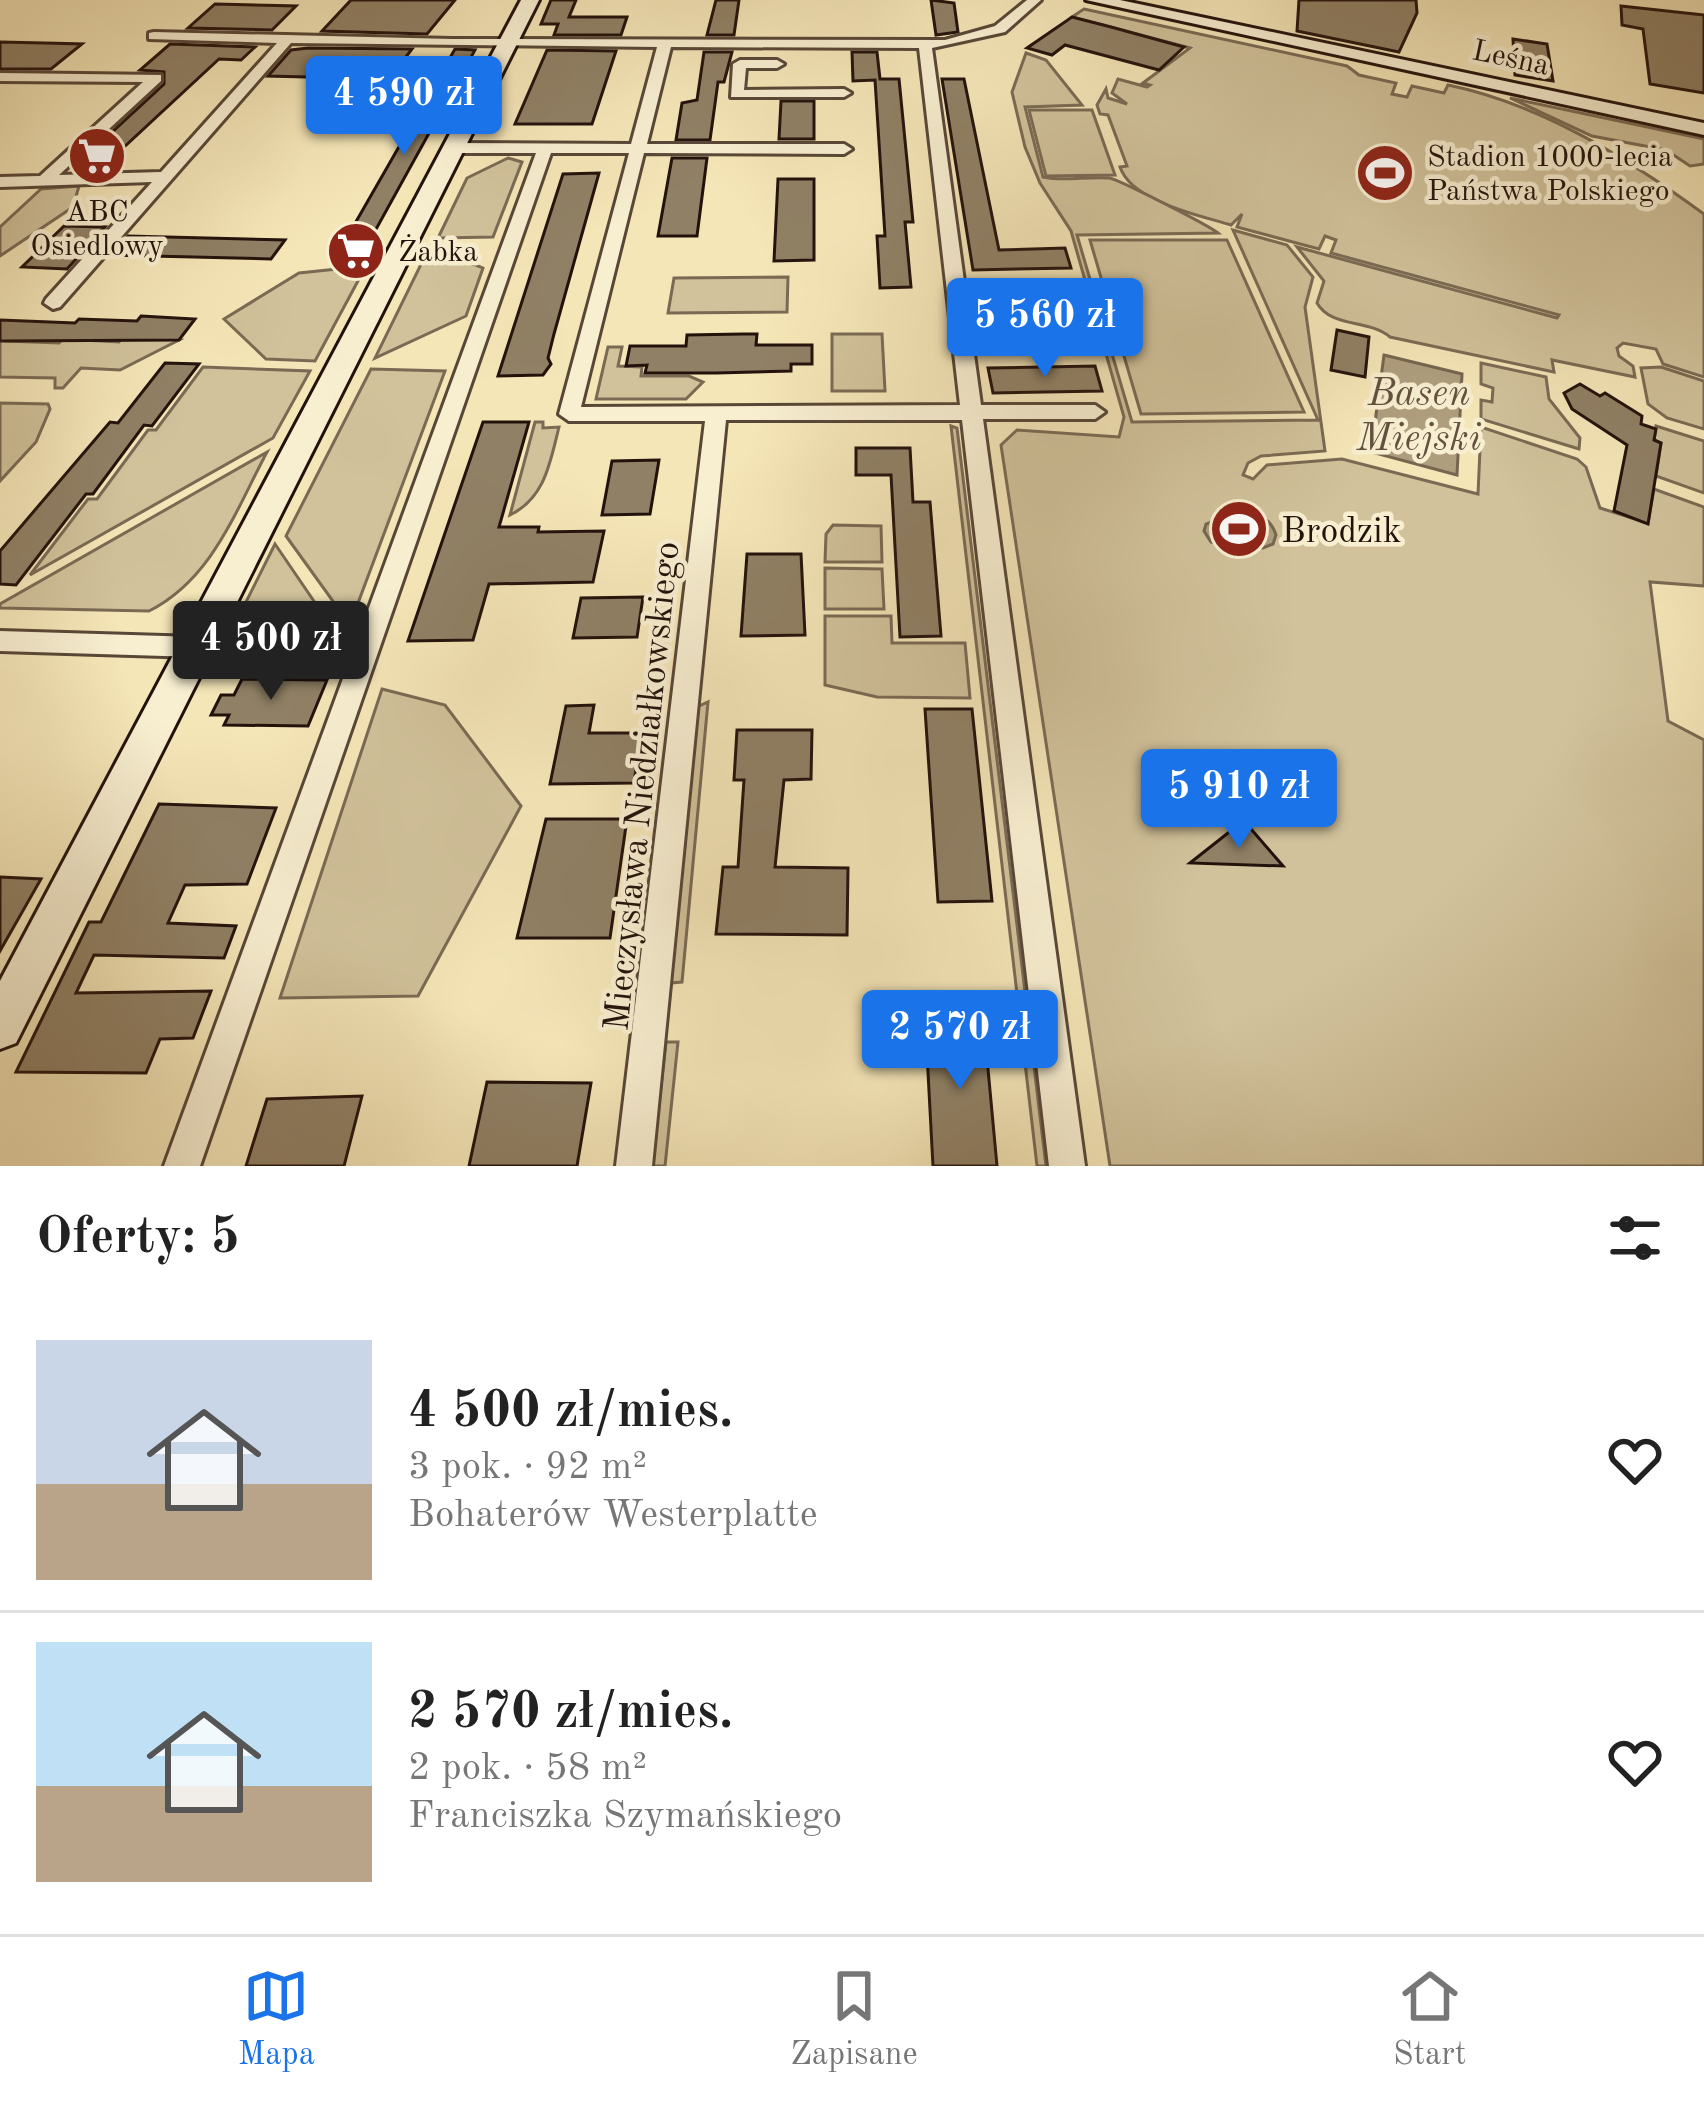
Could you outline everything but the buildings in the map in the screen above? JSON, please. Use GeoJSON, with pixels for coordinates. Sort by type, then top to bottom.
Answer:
{"type":"FeatureCollection","features":[{"type":"Feature","properties":{"kind":"street"},"geometry":{"type":"LineString","coordinates":[[0,1028],[530,0]]}},
{"type":"Feature","properties":{"kind":"street"},"geometry":{"type":"LineString","coordinates":[[154,36],[508,44],[925,44],[989,34],[1035,0]]}},
{"type":"Feature","properties":{"kind":"street","name":"Leśna"},"geometry":{"type":"LineString","coordinates":[[1095,0],[1704,128]]}},
{"type":"Feature","properties":{"kind":"street"},"geometry":{"type":"LineString","coordinates":[[53,303],[286,40]]}},
{"type":"Feature","properties":{"kind":"street"},"geometry":{"type":"LineString","coordinates":[[665,44],[568,412],[1095,412]]}},
{"type":"Feature","properties":{"kind":"street"},"geometry":{"type":"LineString","coordinates":[[925,44],[1067,1166]]}},
{"type":"Feature","properties":{"kind":"street"},"geometry":{"type":"LineString","coordinates":[[777,64],[740,64],[736,94],[844,93]]}},
{"type":"Feature","properties":{"kind":"street"},"geometry":{"type":"LineString","coordinates":[[0,77],[156,78],[46,179]]}},
{"type":"Feature","properties":{"kind":"street"},"geometry":{"type":"LineString","coordinates":[[453,148],[844,149]]}},
{"type":"Feature","properties":{"kind":"street"},"geometry":{"type":"LineString","coordinates":[[182,1166],[544,149]]}},
{"type":"Feature","properties":{"kind":"street"},"geometry":{"type":"LineString","coordinates":[[0,182],[166,177]]}},
{"type":"Feature","properties":{"kind":"street","name":"Mieczysława Niedziałkowskiego"},"geometry":{"type":"LineString","coordinates":[[634,1166],[716,414]]}},
{"type":"Feature","properties":{"kind":"street"},"geometry":{"type":"LineString","coordinates":[[0,640],[196,647]]}},
{"type":"Feature","properties":{"kind":"shaded area","name":"Stadion 1000-lecia Państwa Polskiego"},"geometry":{"type":"Polygon","coordinates":[[[1084,9],[1347,66],[1359,75],[1396,83],[1392,94],[1407,97],[1412,86],[1444,93],[1448,85],[1483,94],[1550,119],[1614,154],[1704,214],[1704,377],[1663,364],[1656,349],[1623,343],[1617,348],[1619,356],[1633,366],[1635,377],[1552,360],[1554,372],[1390,337],[1331,316],[1317,303],[1324,281],[1297,247],[1559,315],[1331,253],[1336,240],[1325,236],[1319,249],[1237,227],[1242,214],[1231,225],[1168,205],[1138,189],[1120,167],[1127,166],[1108,115],[1100,114],[1097,105],[1106,89],[1108,98],[1127,104],[1112,93],[1118,79],[1147,87],[1150,85],[1143,83],[1190,48],[1072,17],[1084,9]]]}},
{"type":"Feature","properties":{"kind":"shaded area"},"geometry":{"type":"Polygon","coordinates":[[[1026,53],[1046,60],[1082,105],[1025,107],[1043,177],[1109,178],[1218,233],[1077,235],[1132,422],[1318,420],[1233,230],[1287,245],[1313,277],[1305,307],[1325,451],[1261,456],[1248,463],[1243,475],[1253,479],[1267,465],[1342,459],[1478,494],[1481,427],[1577,459],[1586,467],[1600,508],[1648,523],[1654,489],[1704,507],[1704,586],[1650,582],[1668,721],[1704,740],[1704,1166],[1110,1166],[1001,445],[1017,430],[1119,437],[1124,417],[1071,231],[1040,183],[1025,147],[1012,92],[1026,53]]]}},
{"type":"Feature","properties":{"kind":"shaded area"},"geometry":{"type":"Polygon","coordinates":[[[1510,98],[1704,139],[1704,164],[1690,166],[1666,150],[1592,136],[1510,98]]]}},
{"type":"Feature","properties":{"kind":"shaded area"},"geometry":{"type":"Polygon","coordinates":[[[1029,110],[1092,110],[1115,175],[1046,176],[1029,110]]]}},
{"type":"Feature","properties":{"kind":"shaded area"},"geometry":{"type":"Polygon","coordinates":[[[508,158],[522,162],[493,237],[438,238],[467,178],[508,158]]]}},
{"type":"Feature","properties":{"kind":"shaded area"},"geometry":{"type":"Polygon","coordinates":[[[79,186],[73,207],[0,256],[0,227],[41,189],[79,186]]]}},
{"type":"Feature","properties":{"kind":"shaded area"},"geometry":{"type":"Polygon","coordinates":[[[1090,240],[1227,240],[1304,412],[1141,414],[1090,240]]]}},
{"type":"Feature","properties":{"kind":"shaded area"},"geometry":{"type":"Polygon","coordinates":[[[430,246],[483,268],[466,316],[375,358],[430,246]]]}},
{"type":"Feature","properties":{"kind":"shaded area"},"geometry":{"type":"Polygon","coordinates":[[[366,266],[315,361],[266,359],[224,319],[299,273],[366,266]]]}},
{"type":"Feature","properties":{"kind":"shaded area"},"geometry":{"type":"Polygon","coordinates":[[[788,277],[787,312],[668,313],[674,278],[788,277]]]}},
{"type":"Feature","properties":{"kind":"shaded area"},"geometry":{"type":"Polygon","coordinates":[[[832,334],[882,334],[885,391],[832,391],[832,334]]]}},
{"type":"Feature","properties":{"kind":"shaded area"},"geometry":{"type":"Polygon","coordinates":[[[0,337],[59,343],[63,339],[119,342],[123,337],[179,340],[120,370],[81,368],[63,388],[55,388],[55,378],[0,377],[0,337]]]}},
{"type":"Feature","properties":{"kind":"shaded area"},"geometry":{"type":"Polygon","coordinates":[[[608,347],[622,347],[618,366],[642,367],[641,376],[689,376],[703,382],[686,399],[596,399],[608,347]]]}},
{"type":"Feature","properties":{"kind":"shaded area"},"geometry":{"type":"Polygon","coordinates":[[[1481,363],[1546,377],[1549,399],[1580,438],[1579,449],[1481,419],[1481,400],[1492,402],[1493,388],[1481,384],[1481,363]]]}},
{"type":"Feature","properties":{"kind":"shaded area"},"geometry":{"type":"Polygon","coordinates":[[[203,367],[310,371],[273,438],[30,575],[88,499],[97,499],[148,430],[156,430],[203,367]]]}},
{"type":"Feature","properties":{"kind":"shaded area"},"geometry":{"type":"Polygon","coordinates":[[[1661,367],[1704,381],[1704,429],[1667,418],[1648,404],[1641,368],[1661,367]]]}},
{"type":"Feature","properties":{"kind":"shaded area"},"geometry":{"type":"Polygon","coordinates":[[[371,369],[445,371],[355,611],[340,611],[286,536],[371,369]]]}},
{"type":"Feature","properties":{"kind":"shaded area"},"geometry":{"type":"Polygon","coordinates":[[[0,403],[48,404],[50,409],[36,442],[0,481],[0,403]]]}},
{"type":"Feature","properties":{"kind":"shaded area"},"geometry":{"type":"Polygon","coordinates":[[[535,422],[543,422],[543,428],[559,427],[552,454],[539,489],[510,515],[535,422]]]}},
{"type":"Feature","properties":{"kind":"shaded area"},"geometry":{"type":"Polygon","coordinates":[[[951,426],[957,428],[1046,1166],[1037,1166],[951,426]]]}},
{"type":"Feature","properties":{"kind":"shaded area"},"geometry":{"type":"Polygon","coordinates":[[[1656,426],[1704,441],[1704,493],[1656,476],[1661,443],[1654,440],[1656,426]]]}},
{"type":"Feature","properties":{"kind":"shaded area"},"geometry":{"type":"Polygon","coordinates":[[[267,452],[206,562],[190,581],[149,611],[0,608],[0,604],[267,452]]]}},
{"type":"Feature","properties":{"kind":"shaded area"},"geometry":{"type":"Polygon","coordinates":[[[833,525],[881,526],[882,562],[825,562],[826,534],[833,525]]]}},
{"type":"Feature","properties":{"kind":"shaded area"},"geometry":{"type":"Polygon","coordinates":[[[275,544],[322,613],[241,612],[275,544]]]}},
{"type":"Feature","properties":{"kind":"shaded area"},"geometry":{"type":"Polygon","coordinates":[[[825,568],[882,569],[884,609],[825,609],[825,568]]]}},
{"type":"Feature","properties":{"kind":"shaded area"},"geometry":{"type":"Polygon","coordinates":[[[825,616],[891,616],[892,643],[965,643],[970,698],[877,697],[825,685],[825,616]]]}},
{"type":"Feature","properties":{"kind":"shaded area"},"geometry":{"type":"Polygon","coordinates":[[[382,689],[445,705],[521,806],[418,996],[280,998],[382,689]]]}},
{"type":"Feature","properties":{"kind":"shaded area"},"geometry":{"type":"Polygon","coordinates":[[[708,702],[682,982],[670,983],[697,707],[708,702]]]}},
{"type":"Feature","properties":{"kind":"shaded area"},"geometry":{"type":"Polygon","coordinates":[[[666,1042],[678,1042],[665,1166],[652,1166],[666,1042]]]}},
{"type":"Feature","properties":{"kind":"water","name":"Basen Miejski"},"geometry":{"type":"Polygon","coordinates":[[[1384,355],[1462,374],[1457,475],[1371,452],[1384,355]]]}},
{"type":"Feature","properties":{"kind":"water","name":"Brodzik"},"geometry":{"type":"Polygon","coordinates":[[[1233,513],[1265,519],[1276,535],[1273,544],[1263,548],[1211,542],[1204,531],[1206,524],[1233,513]]]}},
{"type":"Feature","properties":{"kind":"place","name":"ABC Osiedlowy"},"geometry":{"type":"Point","coordinates":[97,156]}},
{"type":"Feature","properties":{"kind":"place","name":"Stadion 1000-lecia Państwa Polskiego"},"geometry":{"type":"Point","coordinates":[1385,173]}},
{"type":"Feature","properties":{"kind":"place","name":"Żabka"},"geometry":{"type":"Point","coordinates":[356,251]}},
{"type":"Feature","properties":{"kind":"place","name":"Brodzik"},"geometry":{"type":"Point","coordinates":[1239,529]}}]}
